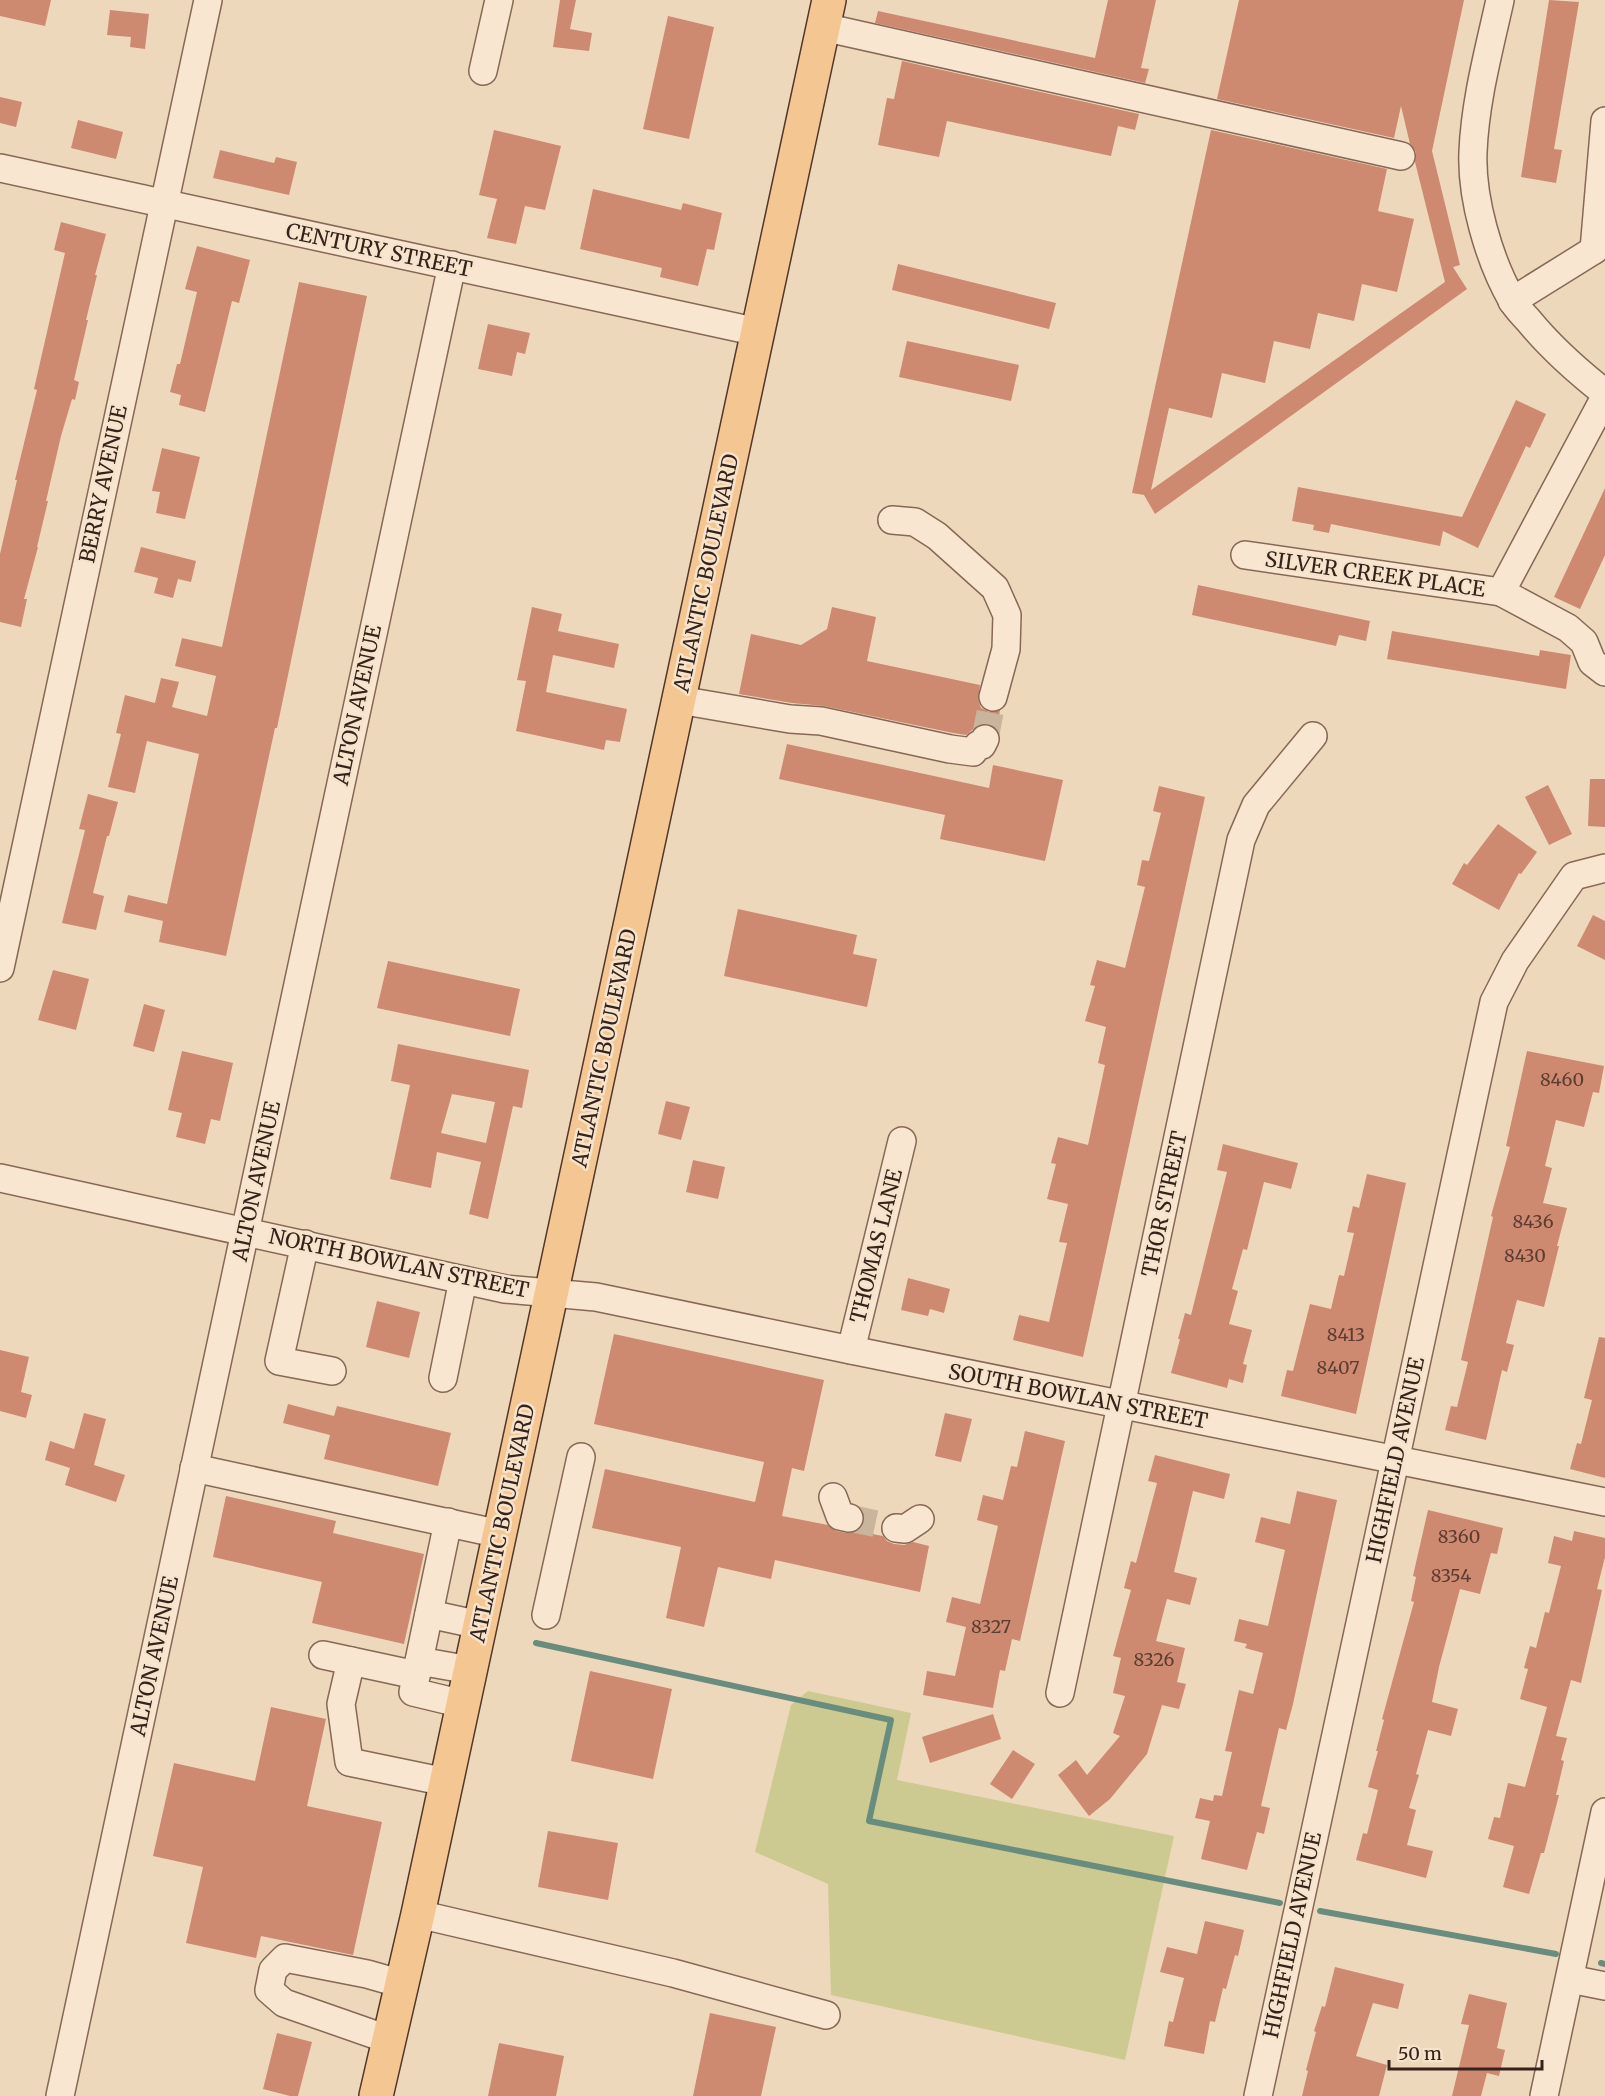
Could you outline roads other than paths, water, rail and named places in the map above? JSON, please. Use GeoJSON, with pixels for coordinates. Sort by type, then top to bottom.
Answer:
{"type":"FeatureCollection","features":[{"type":"Feature","properties":{"kind":"main road","name":"ATLANTIC BOULEVARD"},"geometry":{"type":"LineString","coordinates":[[376,2096],[418,1914],[826,14]]}},
{"type":"Feature","properties":{"kind":"street","name":"BERRY AVENUE"},"geometry":{"type":"LineString","coordinates":[[0,968],[208,0]]}},
{"type":"Feature","properties":{"kind":"street"},"geometry":{"type":"LineString","coordinates":[[483,71],[499,0]]}},
{"type":"Feature","properties":{"kind":"street"},"geometry":{"type":"LineString","coordinates":[[1500,0],[1477,108],[1473,154],[1477,203],[1490,249],[1512,301],[1551,347],[1605,393]]}},
{"type":"Feature","properties":{"kind":"street"},"geometry":{"type":"LineString","coordinates":[[826,14],[1401,156]]}},
{"type":"Feature","properties":{"kind":"street"},"geometry":{"type":"LineString","coordinates":[[1512,301],[1600,252],[1605,121]]}},
{"type":"Feature","properties":{"kind":"street","name":"CENTURY STREET"},"geometry":{"type":"LineString","coordinates":[[0,168],[758,332]]}},
{"type":"Feature","properties":{"kind":"street","name":"ALTON AVENUE"},"geometry":{"type":"LineString","coordinates":[[60,2096],[452,265]]}},
{"type":"Feature","properties":{"kind":"street","name":"SILVER CREEK PLACE"},"geometry":{"type":"LineString","coordinates":[[1245,555],[1501,592],[1605,398]]}},
{"type":"Feature","properties":{"kind":"street"},"geometry":{"type":"LineString","coordinates":[[892,520],[915,522],[937,536],[995,588],[1007,615],[1006,649],[993,697]]}},
{"type":"Feature","properties":{"kind":"street"},"geometry":{"type":"LineString","coordinates":[[1501,592],[1568,628],[1584,642],[1592,662],[1605,672]]}},
{"type":"Feature","properties":{"kind":"street"},"geometry":{"type":"LineString","coordinates":[[679,700],[780,717],[821,721],[973,752],[978,745],[982,745],[985,739]]}},
{"type":"Feature","properties":{"kind":"street","name":"THOR STREET"},"geometry":{"type":"LineString","coordinates":[[1060,1693],[1241,840],[1256,805],[1313,736]]}},
{"type":"Feature","properties":{"kind":"street","name":"HIGHFIELD AVENUE"},"geometry":{"type":"LineString","coordinates":[[1258,2096],[1494,1002],[1515,961],[1574,876],[1605,868]]}},
{"type":"Feature","properties":{"kind":"street","name":"THOMAS LANE"},"geometry":{"type":"LineString","coordinates":[[851,1350],[902,1141]]}},
{"type":"Feature","properties":{"kind":"street","name":"NORTH BOWLAN STREET"},"geometry":{"type":"LineString","coordinates":[[0,1179],[305,1244],[505,1290],[552,1293]]}},
{"type":"Feature","properties":{"kind":"street"},"geometry":{"type":"LineString","coordinates":[[305,1244],[279,1361],[332,1371]]}},
{"type":"Feature","properties":{"kind":"street"},"geometry":{"type":"LineString","coordinates":[[443,1378],[463,1280]]}},
{"type":"Feature","properties":{"kind":"street","name":"SOUTH BOWLAN STREET"},"geometry":{"type":"LineString","coordinates":[[552,1293],[596,1297],[1605,1502]]}},
{"type":"Feature","properties":{"kind":"street"},"geometry":{"type":"LineString","coordinates":[[546,1615],[581,1456]]}},
{"type":"Feature","properties":{"kind":"street"},"geometry":{"type":"LineString","coordinates":[[194,1468],[500,1534]]}},
{"type":"Feature","properties":{"kind":"street"},"geometry":{"type":"LineString","coordinates":[[833,1497],[840,1516],[849,1518]]}},
{"type":"Feature","properties":{"kind":"street"},"geometry":{"type":"LineString","coordinates":[[448,1522],[413,1692],[463,1704]]}},
{"type":"Feature","properties":{"kind":"street"},"geometry":{"type":"LineString","coordinates":[[429,1614],[480,1624]]}},
{"type":"Feature","properties":{"kind":"street"},"geometry":{"type":"LineString","coordinates":[[323,1655],[351,1661],[418,1668],[470,1670]]}},
{"type":"Feature","properties":{"kind":"street"},"geometry":{"type":"LineString","coordinates":[[351,1661],[340,1704],[349,1762],[446,1782]]}},
{"type":"Feature","properties":{"kind":"street"},"geometry":{"type":"LineString","coordinates":[[1544,2096],[1605,1812]]}},
{"type":"Feature","properties":{"kind":"street"},"geometry":{"type":"LineString","coordinates":[[418,1914],[673,1973],[826,2014]]}},
{"type":"Feature","properties":{"kind":"street"},"geometry":{"type":"LineString","coordinates":[[390,2040],[284,2003],[269,1990],[273,1970],[285,1958],[367,1974],[402,1984]]}},
{"type":"Feature","properties":{"kind":"street"},"geometry":{"type":"LineString","coordinates":[[1570,1978],[1605,1986]]}},
{"type":"Feature","properties":{"kind":"waterway"},"geometry":{"type":"LineString","coordinates":[[536,1643],[891,1720],[869,1821],[1280,1903]]}},
{"type":"Feature","properties":{"kind":"waterway"},"geometry":{"type":"LineString","coordinates":[[1320,1911],[1556,1954]]}},
{"type":"Feature","properties":{"kind":"waterway"},"geometry":{"type":"LineString","coordinates":[[1601,1963],[1605,1964]]}},
{"type":"Feature","properties":{"kind":"tunnel"},"geometry":{"type":"LineString","coordinates":[[985,739],[993,697]]}},
{"type":"Feature","properties":{"kind":"tunnel"},"geometry":{"type":"LineString","coordinates":[[849,1518],[896,1528]]}}]}
